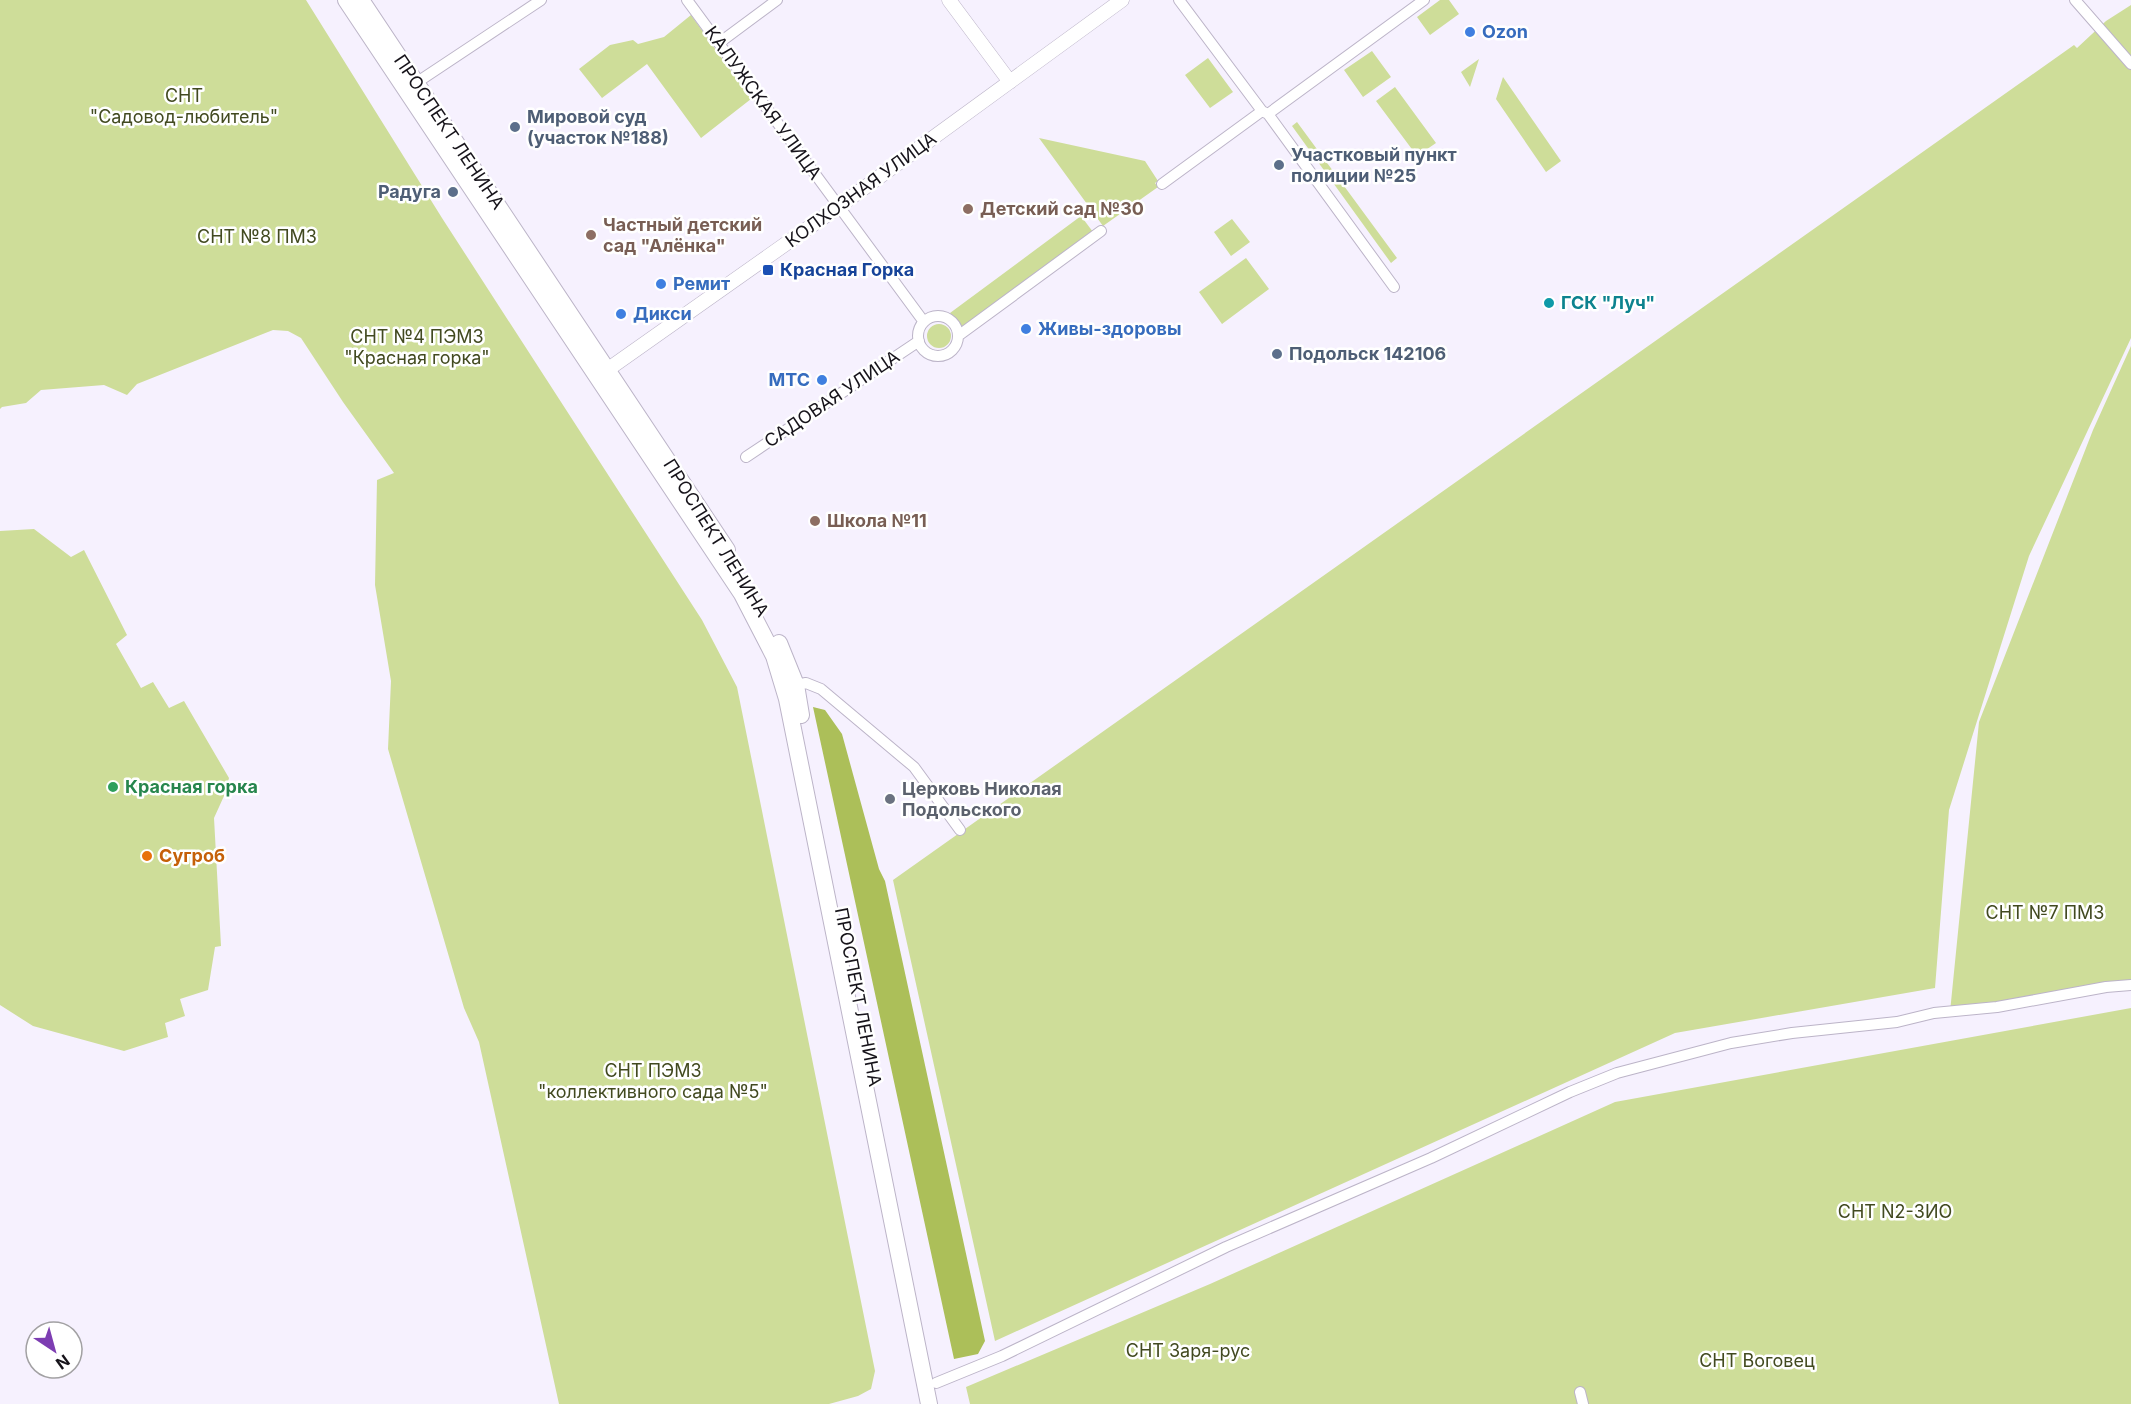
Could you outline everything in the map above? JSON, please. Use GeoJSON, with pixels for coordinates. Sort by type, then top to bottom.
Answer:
{"type":"FeatureCollection","features":[{"type":"Feature","properties":{"kind":"main road","name":"ПРОСПЕКТ ЛЕНИНА"},"geometry":{"type":"LineString","coordinates":[[346,0],[753,590],[785,653],[796,685],[935,1397]]}},
{"type":"Feature","properties":{"kind":"main road","name":"ПРОСПЕКТ ЛЕНИНА"},"geometry":{"type":"LineString","coordinates":[[361,0],[417,83],[603,373],[742,594],[774,656],[787,699],[935,1397]]}},
{"type":"Feature","properties":{"kind":"street"},"geometry":{"type":"LineString","coordinates":[[417,83],[541,0]]}},
{"type":"Feature","properties":{"kind":"street","name":"КАЛУЖСКАЯ УЛИЦА"},"geometry":{"type":"LineString","coordinates":[[687,0],[924,322]]}},
{"type":"Feature","properties":{"kind":"street"},"geometry":{"type":"LineString","coordinates":[[719,43],[777,0]]}},
{"type":"Feature","properties":{"kind":"street"},"geometry":{"type":"LineString","coordinates":[[949,0],[1010,82]]}},
{"type":"Feature","properties":{"kind":"street","name":"КОЛХОЗНАЯ УЛИЦА"},"geometry":{"type":"LineString","coordinates":[[603,373],[838,207],[1122,0]]}},
{"type":"Feature","properties":{"kind":"street"},"geometry":{"type":"LineString","coordinates":[[1179,0],[1394,287]]}},
{"type":"Feature","properties":{"kind":"street"},"geometry":{"type":"LineString","coordinates":[[1162,184],[1424,0]]}},
{"type":"Feature","properties":{"kind":"street"},"geometry":{"type":"LineString","coordinates":[[2075,0],[2131,64]]}},
{"type":"Feature","properties":{"kind":"street"},"geometry":{"type":"LineString","coordinates":[[958,336],[1101,231]]}},
{"type":"Feature","properties":{"kind":"street"},"geometry":{"type":"LineString","coordinates":[[936,317],[943,317],[954,324],[958,336],[955,348],[938,356],[926,352],[919,341],[924,322],[936,317]]}},
{"type":"Feature","properties":{"kind":"street","name":"САДОВАЯ УЛИЦА"},"geometry":{"type":"LineString","coordinates":[[746,457],[919,341]]}},
{"type":"Feature","properties":{"kind":"street"},"geometry":{"type":"LineString","coordinates":[[796,685],[806,683],[820,689],[914,767],[960,830]]}},
{"type":"Feature","properties":{"kind":"street"},"geometry":{"type":"LineString","coordinates":[[935,1397],[1002,1356],[1226,1247],[1431,1158],[1570,1092],[1617,1073],[1731,1043],[1792,1033],[1897,1022],[1934,1012],[1996,1007],[2106,987],[2131,985]]}},
{"type":"Feature","properties":{"kind":"street"},"geometry":{"type":"LineString","coordinates":[[1580,1392],[1583,1404]]}},
{"type":"Feature","properties":{"kind":"green space"},"geometry":{"type":"Polygon","coordinates":[[[0,0],[306,0],[442,218],[702,620],[737,687],[875,1371],[871,1389],[858,1396],[829,1404],[559,1404],[479,1042],[464,1008],[388,749],[391,681],[375,585],[377,480],[394,473],[301,338],[288,331],[273,330],[137,384],[127,395],[104,385],[41,390],[26,403],[0,409],[0,0]]]}},
{"type":"Feature","properties":{"kind":"green space"},"geometry":{"type":"Polygon","coordinates":[[[1440,0],[1449,0],[1459,14],[1430,35],[1417,17],[1440,0]]]}},
{"type":"Feature","properties":{"kind":"green space"},"geometry":{"type":"Polygon","coordinates":[[[2131,5],[2131,338],[2029,556],[1949,810],[1935,988],[1675,1033],[995,1341],[893,880],[2074,45],[2077,48],[2106,21],[2131,5]]]}},
{"type":"Feature","properties":{"kind":"green space"},"geometry":{"type":"Polygon","coordinates":[[[691,15],[751,99],[701,138],[647,64],[602,98],[579,69],[610,45],[633,40],[638,44],[664,37],[691,15]]]}},
{"type":"Feature","properties":{"kind":"green space"},"geometry":{"type":"Polygon","coordinates":[[[1372,51],[1391,77],[1363,97],[1344,70],[1372,51]]]}},
{"type":"Feature","properties":{"kind":"green space"},"geometry":{"type":"Polygon","coordinates":[[[1208,58],[1233,92],[1210,108],[1185,75],[1208,58]]]}},
{"type":"Feature","properties":{"kind":"green space"},"geometry":{"type":"Polygon","coordinates":[[[1479,59],[1470,87],[1461,72],[1479,59]]]}},
{"type":"Feature","properties":{"kind":"green space"},"geometry":{"type":"Polygon","coordinates":[[[1503,77],[1561,161],[1546,172],[1496,99],[1503,77]]]}},
{"type":"Feature","properties":{"kind":"green space"},"geometry":{"type":"Polygon","coordinates":[[[1395,87],[1436,143],[1417,156],[1376,101],[1395,87]]]}},
{"type":"Feature","properties":{"kind":"green space"},"geometry":{"type":"Polygon","coordinates":[[[1297,122],[1397,258],[1391,263],[1292,126],[1297,122]]]}},
{"type":"Feature","properties":{"kind":"green space"},"geometry":{"type":"Polygon","coordinates":[[[1039,138],[1145,161],[1158,181],[1155,183],[1158,187],[1103,226],[1039,138]]]}},
{"type":"Feature","properties":{"kind":"green space"},"geometry":{"type":"Polygon","coordinates":[[[1081,216],[1093,232],[961,329],[950,313],[1081,216]]]}},
{"type":"Feature","properties":{"kind":"green space"},"geometry":{"type":"Polygon","coordinates":[[[1232,219],[1250,242],[1231,256],[1214,232],[1232,219]]]}},
{"type":"Feature","properties":{"kind":"green space"},"geometry":{"type":"Polygon","coordinates":[[[1246,258],[1269,289],[1222,324],[1199,292],[1246,258]]]}},
{"type":"Feature","properties":{"kind":"green space"},"geometry":{"type":"Polygon","coordinates":[[[939,324],[948,327],[951,336],[948,345],[939,348],[930,345],[927,336],[930,327],[939,324]]]}},
{"type":"Feature","properties":{"kind":"green space","name":"СНТ №7 ПМЗ"},"geometry":{"type":"Polygon","coordinates":[[[2131,346],[2131,988],[1950,1012],[1979,722],[2093,430],[2131,346]]]}},
{"type":"Feature","properties":{"kind":"green space","name":"Красная горка"},"geometry":{"type":"Polygon","coordinates":[[[34,529],[71,557],[84,550],[127,635],[116,644],[141,688],[153,682],[169,708],[184,701],[229,778],[214,818],[221,946],[215,947],[208,990],[180,999],[185,1016],[165,1023],[168,1037],[124,1051],[33,1026],[0,1005],[0,531],[34,529]]]}},
{"type":"Feature","properties":{"kind":"green space"},"geometry":{"type":"Polygon","coordinates":[[[813,707],[825,710],[842,734],[879,869],[885,881],[985,1341],[978,1354],[954,1359],[813,707]]]}},
{"type":"Feature","properties":{"kind":"green space"},"geometry":{"type":"Polygon","coordinates":[[[2131,1008],[2131,1404],[970,1404],[966,1387],[1210,1284],[1615,1102],[2131,1008]]]}},
{"type":"Feature","properties":{"kind":"place","name":"Ozon"},"geometry":{"type":"Point","coordinates":[1470,32]}},
{"type":"Feature","properties":{"kind":"place","name":"Мировой суд (участок №188)"},"geometry":{"type":"Point","coordinates":[515,127]}},
{"type":"Feature","properties":{"kind":"place","name":"Участковый пункт полиции №25"},"geometry":{"type":"Point","coordinates":[1279,165]}},
{"type":"Feature","properties":{"kind":"place","name":"Радуга"},"geometry":{"type":"Point","coordinates":[453,192]}},
{"type":"Feature","properties":{"kind":"place","name":"Детский сад №30"},"geometry":{"type":"Point","coordinates":[968,209]}},
{"type":"Feature","properties":{"kind":"place","name":"Частный детский сад \"Алёнка\""},"geometry":{"type":"Point","coordinates":[591,235]}},
{"type":"Feature","properties":{"kind":"place","name":"Красная Горка"},"geometry":{"type":"Point","coordinates":[768,270]}},
{"type":"Feature","properties":{"kind":"place","name":"Ремит"},"geometry":{"type":"Point","coordinates":[661,284]}},
{"type":"Feature","properties":{"kind":"place","name":"ГСК \"Луч\""},"geometry":{"type":"Point","coordinates":[1549,303]}},
{"type":"Feature","properties":{"kind":"place","name":"Дикси"},"geometry":{"type":"Point","coordinates":[621,314]}},
{"type":"Feature","properties":{"kind":"place","name":"Живы-здоровы"},"geometry":{"type":"Point","coordinates":[1026,329]}},
{"type":"Feature","properties":{"kind":"place","name":"Подольск 142106"},"geometry":{"type":"Point","coordinates":[1277,354]}},
{"type":"Feature","properties":{"kind":"place","name":"МТС"},"geometry":{"type":"Point","coordinates":[822,380]}},
{"type":"Feature","properties":{"kind":"place","name":"Школа №11"},"geometry":{"type":"Point","coordinates":[815,521]}},
{"type":"Feature","properties":{"kind":"place","name":"Красная горка"},"geometry":{"type":"Point","coordinates":[113,787]}},
{"type":"Feature","properties":{"kind":"place","name":"Церковь Николая Подольского"},"geometry":{"type":"Point","coordinates":[890,799]}},
{"type":"Feature","properties":{"kind":"place","name":"Сугроб"},"geometry":{"type":"Point","coordinates":[147,856]}},
{"type":"Feature","properties":{"kind":"park label","name":"СНТ \"Садовод-любитель\""},"geometry":{"type":"Point","coordinates":[184,106]}},
{"type":"Feature","properties":{"kind":"park label","name":"СНТ №8 ПМЗ"},"geometry":{"type":"Point","coordinates":[257,237]}},
{"type":"Feature","properties":{"kind":"park label","name":"СНТ №4 ПЭМЗ \"Красная горка\""},"geometry":{"type":"Point","coordinates":[417,347]}},
{"type":"Feature","properties":{"kind":"park label","name":"СНТ ПЭМЗ \"коллективного сада №5\""},"geometry":{"type":"Point","coordinates":[653,1081]}},
{"type":"Feature","properties":{"kind":"park label","name":"СНТ N2-ЗИО"},"geometry":{"type":"Point","coordinates":[1895,1212]}},
{"type":"Feature","properties":{"kind":"park label","name":"СНТ Заря-рус"},"geometry":{"type":"Point","coordinates":[1188,1351]}},
{"type":"Feature","properties":{"kind":"park label","name":"СНТ Воговец"},"geometry":{"type":"Point","coordinates":[1757,1361]}}]}
